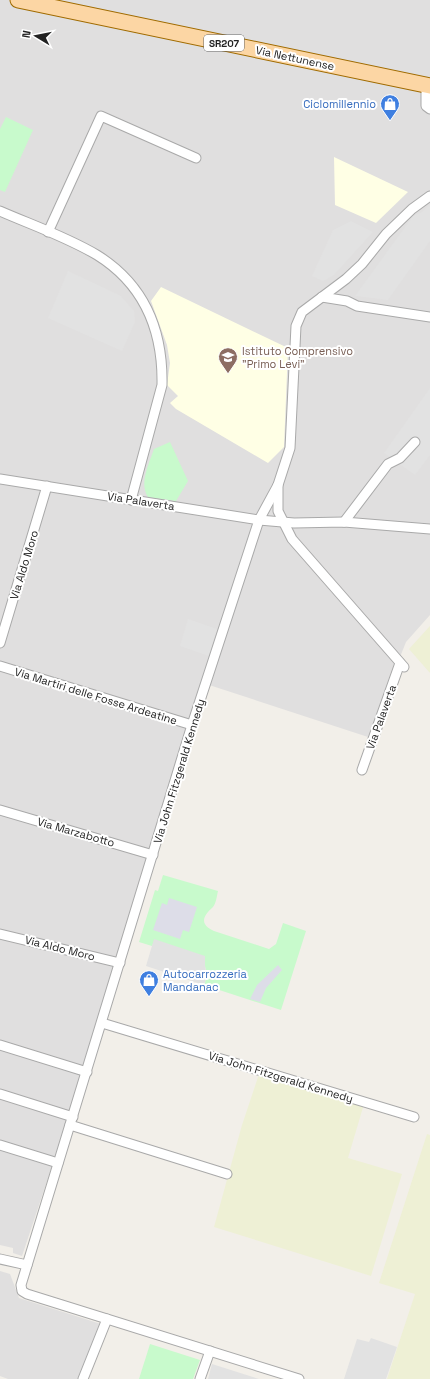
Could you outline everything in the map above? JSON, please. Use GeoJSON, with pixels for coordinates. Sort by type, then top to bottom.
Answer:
{"type":"FeatureCollection","features":[{"type":"Feature","properties":{"kind":"main road","name":"Via Nettunense"},"geometry":{"type":"LineString","coordinates":[[18,0],[428,86]]}},
{"type":"Feature","properties":{"kind":"street"},"geometry":{"type":"LineString","coordinates":[[428,86],[426,106],[430,110]]}},
{"type":"Feature","properties":{"kind":"street"},"geometry":{"type":"LineString","coordinates":[[48,232],[101,116],[196,158]]}},
{"type":"Feature","properties":{"kind":"street"},"geometry":{"type":"LineString","coordinates":[[283,522],[278,511],[278,485],[290,448],[297,320],[302,312],[346,279],[362,264],[386,234],[412,209],[430,196]]}},
{"type":"Feature","properties":{"kind":"street"},"geometry":{"type":"LineString","coordinates":[[0,211],[98,256],[127,281],[151,316],[160,343],[162,366],[160,397],[131,500]]}},
{"type":"Feature","properties":{"kind":"street"},"geometry":{"type":"LineString","coordinates":[[322,297],[347,301],[357,306],[430,317]]}},
{"type":"Feature","properties":{"kind":"street"},"geometry":{"type":"LineString","coordinates":[[344,522],[388,464],[400,458],[415,442]]}},
{"type":"Feature","properties":{"kind":"street","name":"Via Palaverta"},"geometry":{"type":"LineString","coordinates":[[0,479],[259,520],[283,522],[344,522],[430,529]]}},
{"type":"Feature","properties":{"kind":"street","name":"Via John Fitzgerald Kennedy"},"geometry":{"type":"LineString","coordinates":[[278,485],[259,520],[192,726],[21,1285],[22,1291],[27,1294],[299,1379]]}},
{"type":"Feature","properties":{"kind":"street","name":"Via Aldo Moro"},"geometry":{"type":"LineString","coordinates":[[0,643],[47,486]]}},
{"type":"Feature","properties":{"kind":"street","name":"Via Palaverta"},"geometry":{"type":"LineString","coordinates":[[283,522],[292,539],[402,665],[362,770]]}},
{"type":"Feature","properties":{"kind":"street","name":"Via Martiri delle Fosse Ardeatine"},"geometry":{"type":"LineString","coordinates":[[0,666],[192,726]]}},
{"type":"Feature","properties":{"kind":"street","name":"Via Marzabotto"},"geometry":{"type":"LineString","coordinates":[[0,810],[153,855]]}},
{"type":"Feature","properties":{"kind":"street","name":"Via Aldo Moro"},"geometry":{"type":"LineString","coordinates":[[0,934],[120,963]]}},
{"type":"Feature","properties":{"kind":"street","name":"Via John Fitzgerald Kennedy"},"geometry":{"type":"LineString","coordinates":[[102,1023],[414,1117]]}},
{"type":"Feature","properties":{"kind":"street"},"geometry":{"type":"LineString","coordinates":[[0,1046],[87,1072]]}},
{"type":"Feature","properties":{"kind":"street"},"geometry":{"type":"LineString","coordinates":[[0,1094],[72,1121],[227,1174]]}},
{"type":"Feature","properties":{"kind":"street"},"geometry":{"type":"LineString","coordinates":[[0,1145],[58,1163]]}},
{"type":"Feature","properties":{"kind":"street"},"geometry":{"type":"LineString","coordinates":[[0,1259],[27,1264]]}},
{"type":"Feature","properties":{"kind":"street"},"geometry":{"type":"LineString","coordinates":[[83,1379],[107,1319]]}},
{"type":"Feature","properties":{"kind":"street"},"geometry":{"type":"LineString","coordinates":[[200,1379],[210,1351]]}},
{"type":"Feature","properties":{"kind":"shaded area"},"geometry":{"type":"Polygon","coordinates":[[[0,0],[430,0],[430,615],[406,642],[368,737],[203,683],[70,1112],[22,1256],[13,1253],[13,1248],[0,1245],[0,0]]]}},
{"type":"Feature","properties":{"kind":"shaded area"},"geometry":{"type":"Polygon","coordinates":[[[334,157],[408,192],[376,223],[335,205],[334,157]]]}},
{"type":"Feature","properties":{"kind":"shaded area"},"geometry":{"type":"Polygon","coordinates":[[[430,204],[430,241],[388,300],[355,296],[413,216],[422,212],[430,204]]]}},
{"type":"Feature","properties":{"kind":"shaded area"},"geometry":{"type":"Polygon","coordinates":[[[351,221],[373,232],[334,275],[323,281],[312,276],[333,230],[351,221]]]}},
{"type":"Feature","properties":{"kind":"shaded area"},"geometry":{"type":"Polygon","coordinates":[[[68,271],[121,296],[134,311],[135,322],[122,351],[48,318],[68,271]]]}},
{"type":"Feature","properties":{"kind":"shaded area","name":"Istituto Comprensivo \"Primo Levi\""},"geometry":{"type":"Polygon","coordinates":[[[161,287],[288,348],[284,447],[268,463],[176,409],[170,403],[178,396],[167,385],[170,363],[167,345],[151,301],[161,287]]]}},
{"type":"Feature","properties":{"kind":"shaded area"},"geometry":{"type":"Polygon","coordinates":[[[430,388],[430,455],[415,475],[384,453],[430,388]]]}},
{"type":"Feature","properties":{"kind":"shaded area"},"geometry":{"type":"Polygon","coordinates":[[[188,619],[217,629],[209,656],[180,646],[188,619]]]}},
{"type":"Feature","properties":{"kind":"shaded area"},"geometry":{"type":"Polygon","coordinates":[[[430,626],[430,673],[409,649],[430,626]]]}},
{"type":"Feature","properties":{"kind":"shaded area"},"geometry":{"type":"Polygon","coordinates":[[[169,898],[197,907],[189,932],[183,930],[180,939],[153,930],[162,903],[167,905],[169,898]]]}},
{"type":"Feature","properties":{"kind":"shaded area"},"geometry":{"type":"Polygon","coordinates":[[[154,939],[205,956],[207,976],[204,985],[146,966],[154,939]]]}},
{"type":"Feature","properties":{"kind":"shaded area"},"geometry":{"type":"Polygon","coordinates":[[[278,965],[282,970],[266,988],[260,1002],[250,999],[257,985],[278,965]]]}},
{"type":"Feature","properties":{"kind":"shaded area"},"geometry":{"type":"Polygon","coordinates":[[[260,1071],[364,1104],[348,1158],[402,1174],[371,1276],[214,1227],[242,1125],[260,1071]]]}},
{"type":"Feature","properties":{"kind":"shaded area"},"geometry":{"type":"Polygon","coordinates":[[[427,1134],[430,1135],[430,1379],[387,1379],[415,1294],[379,1283],[427,1134]]]}},
{"type":"Feature","properties":{"kind":"shaded area"},"geometry":{"type":"Polygon","coordinates":[[[0,1271],[10,1274],[19,1298],[101,1324],[79,1379],[8,1379],[0,1376],[0,1271]]]}},
{"type":"Feature","properties":{"kind":"shaded area"},"geometry":{"type":"Polygon","coordinates":[[[371,1338],[397,1347],[386,1379],[344,1379],[357,1339],[369,1342],[371,1338]]]}},
{"type":"Feature","properties":{"kind":"shaded area"},"geometry":{"type":"Polygon","coordinates":[[[212,1364],[259,1379],[208,1379],[212,1364]]]}},
{"type":"Feature","properties":{"kind":"green space"},"geometry":{"type":"Polygon","coordinates":[[[6,117],[33,130],[5,192],[0,190],[0,129],[6,117]]]}},
{"type":"Feature","properties":{"kind":"green space"},"geometry":{"type":"Polygon","coordinates":[[[170,442],[188,481],[176,501],[148,497],[144,486],[146,473],[154,449],[170,442]]]}},
{"type":"Feature","properties":{"kind":"green space"},"geometry":{"type":"Polygon","coordinates":[[[163,875],[218,891],[214,906],[207,913],[204,919],[206,925],[214,931],[269,949],[276,944],[283,923],[306,931],[281,1010],[204,985],[207,976],[205,966],[155,940],[152,946],[139,942],[155,890],[158,891],[163,875]]]}},
{"type":"Feature","properties":{"kind":"green space"},"geometry":{"type":"Polygon","coordinates":[[[150,1344],[200,1360],[193,1379],[139,1379],[150,1344]]]}},
{"type":"Feature","properties":{"kind":"place","name":"Ciclomillennio"},"geometry":{"type":"Point","coordinates":[390,121]}},
{"type":"Feature","properties":{"kind":"place","name":"Istituto Comprensivo \"Primo Levi\""},"geometry":{"type":"Point","coordinates":[228,374]}},
{"type":"Feature","properties":{"kind":"place","name":"Autocarrozzeria Mandanac"},"geometry":{"type":"Point","coordinates":[149,997]}}]}
